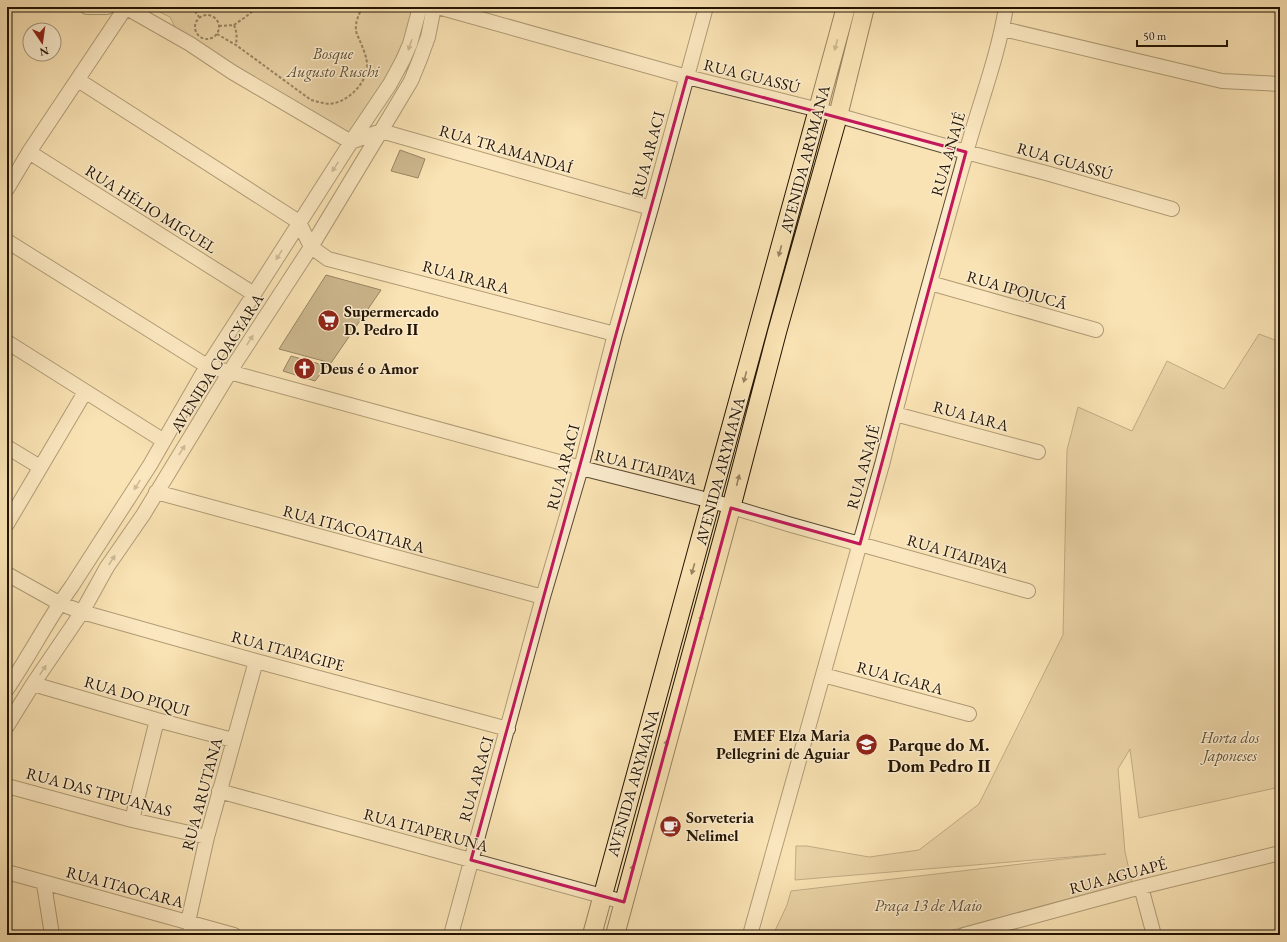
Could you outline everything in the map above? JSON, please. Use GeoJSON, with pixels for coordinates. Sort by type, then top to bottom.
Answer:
{"type":"FeatureCollection","features":[{"type":"Feature","properties":{"kind":"main road","name":"AVENIDA ARYMANA"},"geometry":{"type":"LineString","coordinates":[[592,935],[846,7]]}},
{"type":"Feature","properties":{"kind":"main road","name":"AVENIDA ARYMANA"},"geometry":{"type":"LineString","coordinates":[[614,935],[731,508],[775,340],[838,116],[865,7]]}},
{"type":"Feature","properties":{"kind":"street"},"geometry":{"type":"LineString","coordinates":[[87,7],[107,7]]}},
{"type":"Feature","properties":{"kind":"street"},"geometry":{"type":"LineString","coordinates":[[7,190],[29,152],[126,7],[190,44],[232,72],[351,142],[381,131]]}},
{"type":"Feature","properties":{"kind":"street","name":"AVENIDA COACYARA"},"geometry":{"type":"LineString","coordinates":[[7,689],[12,672],[72,586],[150,465],[207,366],[299,222],[390,84],[410,44],[420,7]]}},
{"type":"Feature","properties":{"kind":"street","name":"AVENIDA COACYARA"},"geometry":{"type":"LineString","coordinates":[[7,726],[33,684],[82,612],[107,567],[156,492],[236,362],[311,247],[411,81],[428,37],[434,7]]}},
{"type":"Feature","properties":{"kind":"street","name":"RUA GUASSÚ"},"geometry":{"type":"LineString","coordinates":[[438,7],[687,77],[819,110],[1172,209]]}},
{"type":"Feature","properties":{"kind":"street","name":"RUA ARACI"},"geometry":{"type":"LineString","coordinates":[[451,935],[543,598],[581,468],[615,334],[706,7]]}},
{"type":"Feature","properties":{"kind":"street","name":"RUA ANAJÉ"},"geometry":{"type":"LineString","coordinates":[[750,935],[883,461],[966,152],[1003,29],[1006,7]]}},
{"type":"Feature","properties":{"kind":"street"},"geometry":{"type":"LineString","coordinates":[[1003,29],[1222,81],[1280,84]]}},
{"type":"Feature","properties":{"kind":"street"},"geometry":{"type":"LineString","coordinates":[[78,80],[299,222],[311,247]]}},
{"type":"Feature","properties":{"kind":"street","name":"RUA TRAMANDAÍ"},"geometry":{"type":"LineString","coordinates":[[381,131],[651,208]]}},
{"type":"Feature","properties":{"kind":"street","name":"RUA HÉLIO MIGUEL"},"geometry":{"type":"LineString","coordinates":[[29,152],[254,294]]}},
{"type":"Feature","properties":{"kind":"street","name":"RUA ITAIPAVA"},"geometry":{"type":"LineString","coordinates":[[7,241],[207,366],[581,468],[712,501],[731,508],[1028,591]]}},
{"type":"Feature","properties":{"kind":"street","name":"RUA IRARA"},"geometry":{"type":"LineString","coordinates":[[311,247],[328,259],[615,334]]}},
{"type":"Feature","properties":{"kind":"street","name":"RUA IPOJUCÃ"},"geometry":{"type":"LineString","coordinates":[[930,283],[1096,330]]}},
{"type":"Feature","properties":{"kind":"street"},"geometry":{"type":"LineString","coordinates":[[7,342],[164,441]]}},
{"type":"Feature","properties":{"kind":"street"},"geometry":{"type":"LineString","coordinates":[[7,524],[86,392]]}},
{"type":"Feature","properties":{"kind":"street","name":"RUA IARA"},"geometry":{"type":"LineString","coordinates":[[895,414],[1038,452]]}},
{"type":"Feature","properties":{"kind":"street"},"geometry":{"type":"LineString","coordinates":[[7,447],[40,468]]}},
{"type":"Feature","properties":{"kind":"street","name":"RUA ITACOATIARA"},"geometry":{"type":"LineString","coordinates":[[156,492],[543,598]]}},
{"type":"Feature","properties":{"kind":"street","name":"RUA ITAPAGIPE"},"geometry":{"type":"LineString","coordinates":[[7,574],[59,603],[82,612],[508,729]]}},
{"type":"Feature","properties":{"kind":"street","name":"RUA ARUTANA"},"geometry":{"type":"LineString","coordinates":[[188,922],[207,837],[256,661]]}},
{"type":"Feature","properties":{"kind":"street","name":"RUA IGARA"},"geometry":{"type":"LineString","coordinates":[[823,675],[969,714]]}},
{"type":"Feature","properties":{"kind":"street","name":"RUA DO PIQUI"},"geometry":{"type":"LineString","coordinates":[[33,684],[157,720],[233,740]]}},
{"type":"Feature","properties":{"kind":"street"},"geometry":{"type":"LineString","coordinates":[[132,820],[157,720]]}},
{"type":"Feature","properties":{"kind":"street","name":"RUA DAS TIPUANAS"},"geometry":{"type":"LineString","coordinates":[[7,786],[132,820],[207,837]]}},
{"type":"Feature","properties":{"kind":"street","name":"RUA ITAPERUNA"},"geometry":{"type":"LineString","coordinates":[[219,791],[624,902]]}},
{"type":"Feature","properties":{"kind":"street","name":"RUA AGUAPÉ"},"geometry":{"type":"LineString","coordinates":[[964,935],[1141,887],[1280,853]]}},
{"type":"Feature","properties":{"kind":"street","name":"RUA ITAOCARA"},"geometry":{"type":"LineString","coordinates":[[7,872],[44,884],[234,935]]}},
{"type":"Feature","properties":{"kind":"street"},"geometry":{"type":"LineString","coordinates":[[44,884],[52,935]]}},
{"type":"Feature","properties":{"kind":"street"},"geometry":{"type":"LineString","coordinates":[[1141,887],[1154,935]]}},
{"type":"Feature","properties":{"kind":"street"},"geometry":{"type":"LineString","coordinates":[[188,922],[195,935]]}},
{"type":"Feature","properties":{"kind":"path"},"geometry":{"type":"LineString","coordinates":[[192,7],[199,17]]}},
{"type":"Feature","properties":{"kind":"path"},"geometry":{"type":"LineString","coordinates":[[219,26],[234,25],[258,7]]}},
{"type":"Feature","properties":{"kind":"path"},"geometry":{"type":"LineString","coordinates":[[216,34],[236,45],[311,100],[325,104],[335,103],[348,98],[356,90],[367,69],[364,52],[356,30],[359,14],[363,7]]}},
{"type":"Feature","properties":{"kind":"path"},"geometry":{"type":"LineString","coordinates":[[210,15],[216,19],[219,26],[216,34],[210,39],[199,36],[196,33],[195,25],[199,17],[210,15]]}},
{"type":"Feature","properties":{"kind":"path"},"geometry":{"type":"LineString","coordinates":[[234,25],[237,36],[236,45]]}},
{"type":"Feature","properties":{"kind":"highlighted area"},"geometry":{"type":"Polygon","coordinates":[[[687,77],[966,152],[860,544],[731,508],[624,902],[471,860],[687,77]]]}},
{"type":"Feature","properties":{"kind":"green space","name":"Bosque Augusto Ruschi"},"geometry":{"type":"Polygon","coordinates":[[[149,7],[413,7],[402,48],[388,78],[351,135],[178,33],[170,17],[149,7]]]}},
{"type":"Feature","properties":{"kind":"green space"},"geometry":{"type":"Polygon","coordinates":[[[1259,334],[1280,342],[1280,787],[1139,818],[1130,749],[1118,769],[1125,852],[1132,882],[934,935],[773,935],[787,905],[791,891],[1106,854],[795,880],[796,846],[807,846],[869,857],[919,850],[979,804],[1063,635],[1067,450],[1078,407],[1132,431],[1167,361],[1224,389],[1259,334]]]}},
{"type":"Feature","properties":{"kind":"building"},"geometry":{"type":"Polygon","coordinates":[[[400,150],[425,159],[418,178],[391,171],[400,150]]]}},
{"type":"Feature","properties":{"kind":"building","name":"Supermercado D. Pedro II"},"geometry":{"type":"Polygon","coordinates":[[[326,275],[381,290],[331,363],[279,349],[326,275]]]}},
{"type":"Feature","properties":{"kind":"building","name":"Deus é o Amor"},"geometry":{"type":"Polygon","coordinates":[[[291,356],[327,366],[315,381],[283,371],[291,356]]]}},
{"type":"Feature","properties":{"kind":"building","name":"Sorveteria Nelimel"},"geometry":{"type":"Polygon","coordinates":[[[667,816],[677,820],[671,835],[663,832],[667,816]]]}},
{"type":"Feature","properties":{"kind":"place","name":"Supermercado D. Pedro II"},"geometry":{"type":"Point","coordinates":[329,320]}},
{"type":"Feature","properties":{"kind":"place","name":"Deus é o Amor"},"geometry":{"type":"Point","coordinates":[305,368]}},
{"type":"Feature","properties":{"kind":"place","name":"EMEF Elza Maria Pellegrini de Aguiar"},"geometry":{"type":"Point","coordinates":[866,744]}},
{"type":"Feature","properties":{"kind":"place","name":"Sorveteria Nelimel"},"geometry":{"type":"Point","coordinates":[670,826]}},
{"type":"Feature","properties":{"kind":"district","name":"Parque do M. Dom Pedro II"},"geometry":{"type":"Point","coordinates":[939,754]}},
{"type":"Feature","properties":{"kind":"park label","name":"Horta dos Japoneses"},"geometry":{"type":"Point","coordinates":[1230,746]}},
{"type":"Feature","properties":{"kind":"park label","name":"Praça 13 de Maio"},"geometry":{"type":"Point","coordinates":[928,905]}}]}
